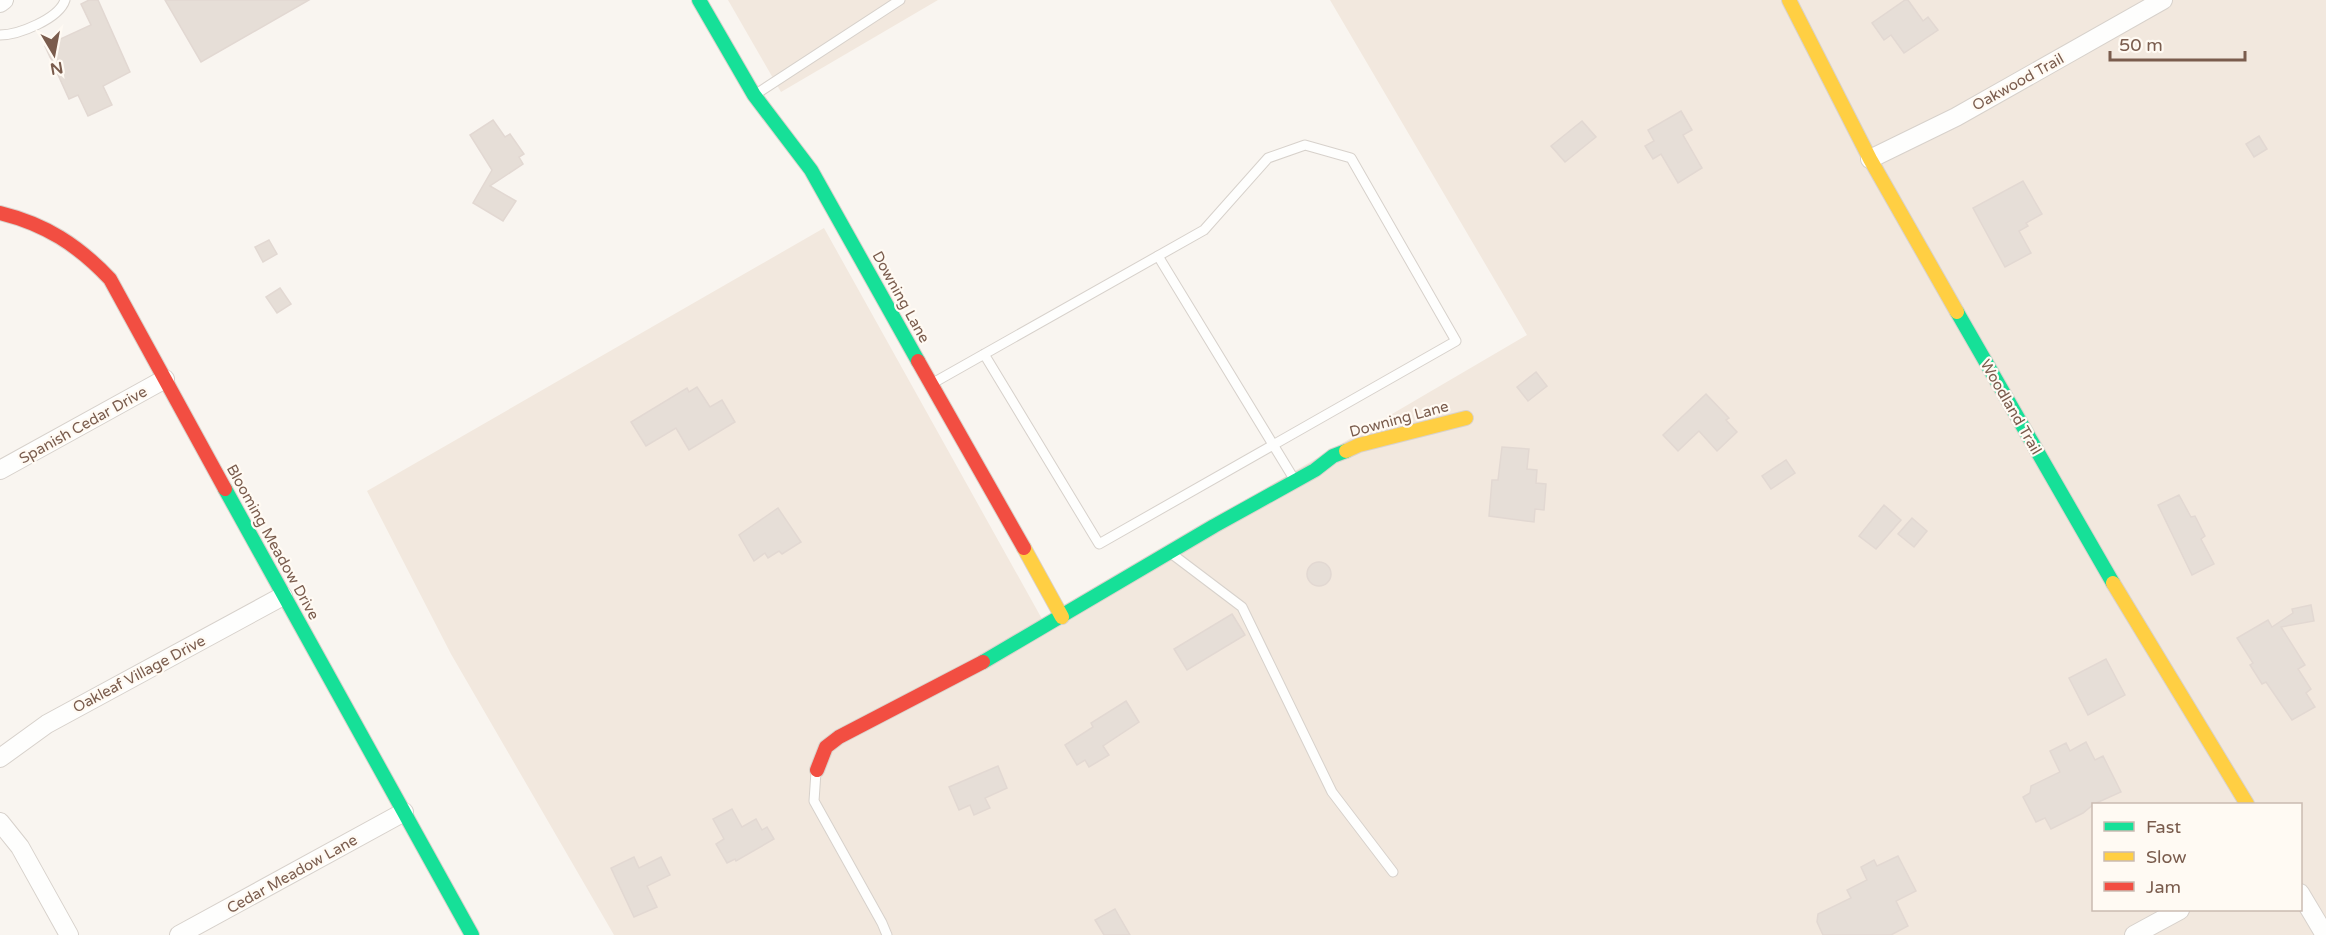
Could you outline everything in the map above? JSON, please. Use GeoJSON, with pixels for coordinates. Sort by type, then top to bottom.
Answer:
{"type":"FeatureCollection","features":[{"type":"Feature","properties":{"kind":"street"},"geometry":{"type":"LineString","coordinates":[[0,3],[4,0]]}},
{"type":"Feature","properties":{"kind":"street","name":"Downing Lane"},"geometry":{"type":"LineString","coordinates":[[699,0],[754,95],[811,170],[1062,617]]}},
{"type":"Feature","properties":{"kind":"street","name":"Woodland Trail"},"geometry":{"type":"LineString","coordinates":[[1790,0],[1870,159],[2077,523],[2246,803]]}},
{"type":"Feature","properties":{"kind":"street","name":"Oakwood Trail"},"geometry":{"type":"LineString","coordinates":[[1870,159],[1956,117],[2163,0]]}},
{"type":"Feature","properties":{"kind":"street","name":"Blooming Meadow Drive"},"geometry":{"type":"LineString","coordinates":[[0,213],[24,218],[61,234],[90,256],[110,279],[472,935]]}},
{"type":"Feature","properties":{"kind":"street","name":"Spanish Cedar Drive"},"geometry":{"type":"LineString","coordinates":[[0,470],[165,379]]}},
{"type":"Feature","properties":{"kind":"street","name":"Downing Lane"},"geometry":{"type":"LineString","coordinates":[[817,770],[826,747],[839,737],[993,657],[1170,552],[1315,470],[1333,456],[1359,445],[1466,418]]}},
{"type":"Feature","properties":{"kind":"street","name":"Oakleaf Village Drive"},"geometry":{"type":"LineString","coordinates":[[0,758],[47,724],[283,596]]}},
{"type":"Feature","properties":{"kind":"street","name":"Cedar Meadow Lane"},"geometry":{"type":"LineString","coordinates":[[179,935],[404,812]]}},
{"type":"Feature","properties":{"kind":"street"},"geometry":{"type":"LineString","coordinates":[[0,822],[20,847],[69,935]]}},
{"type":"Feature","properties":{"kind":"street"},"geometry":{"type":"LineString","coordinates":[[2302,895],[2325,935]]}},
{"type":"Feature","properties":{"kind":"street"},"geometry":{"type":"LineString","coordinates":[[2134,935],[2176,911]]}},
{"type":"Feature","properties":{"kind":"lane"},"geometry":{"type":"LineString","coordinates":[[0,36],[10,35],[54,15],[63,7],[64,0]]}},
{"type":"Feature","properties":{"kind":"lane"},"geometry":{"type":"LineString","coordinates":[[754,95],[900,0]]}},
{"type":"Feature","properties":{"kind":"lane"},"geometry":{"type":"LineString","coordinates":[[931,384],[984,354],[1204,230],[1268,158],[1305,145],[1351,158],[1456,341],[1100,544],[984,354]]}},
{"type":"Feature","properties":{"kind":"lane"},"geometry":{"type":"LineString","coordinates":[[1158,256],[1295,481]]}},
{"type":"Feature","properties":{"kind":"lane"},"geometry":{"type":"LineString","coordinates":[[1170,552],[1242,607],[1332,792],[1393,872]]}},
{"type":"Feature","properties":{"kind":"lane"},"geometry":{"type":"LineString","coordinates":[[817,770],[814,778],[814,801],[887,935]]}},
{"type":"Feature","properties":{"kind":"shaded area"},"geometry":{"type":"Polygon","coordinates":[[[728,0],[938,0],[781,92],[728,0]]]}},
{"type":"Feature","properties":{"kind":"shaded area"},"geometry":{"type":"Polygon","coordinates":[[[1330,0],[2326,0],[2326,935],[614,935],[451,654],[367,491],[824,228],[1042,619],[1527,335],[1330,0]]]}},
{"type":"Feature","properties":{"kind":"building"},"geometry":{"type":"Polygon","coordinates":[[[89,0],[98,0],[130,72],[103,86],[112,105],[88,116],[78,95],[69,99],[45,46],[91,25],[81,4],[89,0]]]}},
{"type":"Feature","properties":{"kind":"building"},"geometry":{"type":"Polygon","coordinates":[[[165,0],[309,0],[201,62],[165,0]]]}},
{"type":"Feature","properties":{"kind":"building"},"geometry":{"type":"Polygon","coordinates":[[[1908,0],[1923,21],[1928,17],[1938,30],[1904,53],[1891,35],[1884,40],[1872,23],[1908,0]]]}},
{"type":"Feature","properties":{"kind":"building"},"geometry":{"type":"Polygon","coordinates":[[[1681,111],[1692,130],[1683,135],[1702,168],[1678,183],[1661,154],[1653,159],[1645,146],[1654,141],[1648,130],[1681,111]]]}},
{"type":"Feature","properties":{"kind":"building"},"geometry":{"type":"Polygon","coordinates":[[[493,120],[505,137],[510,134],[524,154],[519,157],[523,164],[490,186],[516,201],[503,221],[473,203],[492,170],[470,135],[493,120]]]}},
{"type":"Feature","properties":{"kind":"building"},"geometry":{"type":"Polygon","coordinates":[[[1582,121],[1596,137],[1565,162],[1551,146],[1582,121]]]}},
{"type":"Feature","properties":{"kind":"building"},"geometry":{"type":"Polygon","coordinates":[[[2259,136],[2267,149],[2254,157],[2246,144],[2259,136]]]}},
{"type":"Feature","properties":{"kind":"building"},"geometry":{"type":"Polygon","coordinates":[[[2023,181],[2042,214],[2026,223],[2028,226],[2019,231],[2031,253],[2005,267],[1973,208],[2023,181]]]}},
{"type":"Feature","properties":{"kind":"building"},"geometry":{"type":"Polygon","coordinates":[[[269,240],[277,254],[263,262],[255,247],[269,240]]]}},
{"type":"Feature","properties":{"kind":"building"},"geometry":{"type":"Polygon","coordinates":[[[280,288],[291,304],[277,313],[266,297],[280,288]]]}},
{"type":"Feature","properties":{"kind":"building"},"geometry":{"type":"Polygon","coordinates":[[[1536,372],[1547,386],[1528,401],[1517,387],[1536,372]]]}},
{"type":"Feature","properties":{"kind":"building"},"geometry":{"type":"Polygon","coordinates":[[[697,387],[710,407],[722,400],[735,422],[689,450],[676,428],[646,446],[631,422],[687,388],[689,392],[697,387]]]}},
{"type":"Feature","properties":{"kind":"building"},"geometry":{"type":"Polygon","coordinates":[[[1706,394],[1729,418],[1726,420],[1737,432],[1717,451],[1699,431],[1678,451],[1663,435],[1706,394]]]}},
{"type":"Feature","properties":{"kind":"building"},"geometry":{"type":"Polygon","coordinates":[[[1502,447],[1529,449],[1527,469],[1537,470],[1536,483],[1546,484],[1544,510],[1535,509],[1534,522],[1489,516],[1492,480],[1498,480],[1502,447]]]}},
{"type":"Feature","properties":{"kind":"building"},"geometry":{"type":"Polygon","coordinates":[[[1786,460],[1795,473],[1771,489],[1762,476],[1786,460]]]}},
{"type":"Feature","properties":{"kind":"building"},"geometry":{"type":"Polygon","coordinates":[[[2179,495],[2191,517],[2195,516],[2205,536],[2201,539],[2214,564],[2192,575],[2158,505],[2179,495]]]}},
{"type":"Feature","properties":{"kind":"building"},"geometry":{"type":"Polygon","coordinates":[[[1884,505],[1901,520],[1876,549],[1859,536],[1884,505]]]}},
{"type":"Feature","properties":{"kind":"building"},"geometry":{"type":"Polygon","coordinates":[[[778,508],[801,542],[782,554],[779,551],[768,558],[765,553],[754,561],[739,535],[778,508]]]}},
{"type":"Feature","properties":{"kind":"building"},"geometry":{"type":"Polygon","coordinates":[[[1912,518],[1927,531],[1914,547],[1898,534],[1912,518]]]}},
{"type":"Feature","properties":{"kind":"building"},"geometry":{"type":"Polygon","coordinates":[[[1319,562],[1328,565],[1331,574],[1328,583],[1319,586],[1310,583],[1307,574],[1310,565],[1319,562]]]}},
{"type":"Feature","properties":{"kind":"building"},"geometry":{"type":"Polygon","coordinates":[[[2311,605],[2314,621],[2281,627],[2305,665],[2298,669],[2311,689],[2306,693],[2315,707],[2292,720],[2266,682],[2262,684],[2250,665],[2253,663],[2237,638],[2268,620],[2272,627],[2293,613],[2292,609],[2311,605]]]}},
{"type":"Feature","properties":{"kind":"building"},"geometry":{"type":"Polygon","coordinates":[[[1232,614],[1245,635],[1187,670],[1174,649],[1232,614]]]}},
{"type":"Feature","properties":{"kind":"building"},"geometry":{"type":"Polygon","coordinates":[[[2106,659],[2125,695],[2088,715],[2069,678],[2106,659]]]}},
{"type":"Feature","properties":{"kind":"building"},"geometry":{"type":"Polygon","coordinates":[[[1126,701],[1139,722],[1103,746],[1109,755],[1089,767],[1085,760],[1077,765],[1065,745],[1093,727],[1091,723],[1126,701]]]}},
{"type":"Feature","properties":{"kind":"building"},"geometry":{"type":"Polygon","coordinates":[[[2086,742],[2095,760],[2103,756],[2121,792],[2092,803],[2083,813],[2051,829],[2045,818],[2036,822],[2023,797],[2030,793],[2031,786],[2060,772],[2050,751],[2066,743],[2070,751],[2086,742]]]}},
{"type":"Feature","properties":{"kind":"building"},"geometry":{"type":"Polygon","coordinates":[[[998,766],[1007,788],[985,798],[990,808],[974,815],[970,805],[959,810],[949,787],[998,766]]]}},
{"type":"Feature","properties":{"kind":"building"},"geometry":{"type":"Polygon","coordinates":[[[732,809],[742,827],[756,819],[762,830],[767,827],[774,839],[736,861],[735,859],[727,863],[716,844],[724,839],[713,819],[732,809]]]}},
{"type":"Feature","properties":{"kind":"building"},"geometry":{"type":"Polygon","coordinates":[[[1898,856],[1916,891],[1896,901],[1908,926],[1891,935],[1823,935],[1817,922],[1818,914],[1851,898],[1847,890],[1867,880],[1861,867],[1874,860],[1877,866],[1898,856]]]}},
{"type":"Feature","properties":{"kind":"building"},"geometry":{"type":"Polygon","coordinates":[[[634,857],[639,868],[661,857],[670,875],[647,886],[657,907],[634,917],[611,868],[634,857]]]}},
{"type":"Feature","properties":{"kind":"building"},"geometry":{"type":"Polygon","coordinates":[[[1115,909],[1130,935],[1104,935],[1095,920],[1115,909]]]}},
{"type":"Feature","properties":{"kind":"traffic: fast"},"geometry":{"type":"LineString","coordinates":[[699,0],[754,95],[811,170],[918,361]]}},
{"type":"Feature","properties":{"kind":"traffic: fast"},"geometry":{"type":"LineString","coordinates":[[1957,312],[2113,583]]}},
{"type":"Feature","properties":{"kind":"traffic: fast"},"geometry":{"type":"LineString","coordinates":[[983,662],[1214,526],[1315,470],[1333,456],[1346,451]]}},
{"type":"Feature","properties":{"kind":"traffic: fast"},"geometry":{"type":"LineString","coordinates":[[225,489],[472,935]]}},
{"type":"Feature","properties":{"kind":"traffic: slow"},"geometry":{"type":"LineString","coordinates":[[1789,0],[1870,159],[1957,312]]}},
{"type":"Feature","properties":{"kind":"traffic: slow"},"geometry":{"type":"LineString","coordinates":[[1346,451],[1359,445],[1466,418]]}},
{"type":"Feature","properties":{"kind":"traffic: slow"},"geometry":{"type":"LineString","coordinates":[[1024,548],[1062,617]]}},
{"type":"Feature","properties":{"kind":"traffic: slow"},"geometry":{"type":"LineString","coordinates":[[2113,583],[2246,803]]}},
{"type":"Feature","properties":{"kind":"traffic: jam"},"geometry":{"type":"LineString","coordinates":[[0,213],[32,223],[60,237],[86,256],[110,279],[225,489]]}},
{"type":"Feature","properties":{"kind":"traffic: jam"},"geometry":{"type":"LineString","coordinates":[[918,361],[1024,548]]}},
{"type":"Feature","properties":{"kind":"traffic: jam"},"geometry":{"type":"LineString","coordinates":[[817,770],[826,747],[839,737],[983,662]]}}]}
